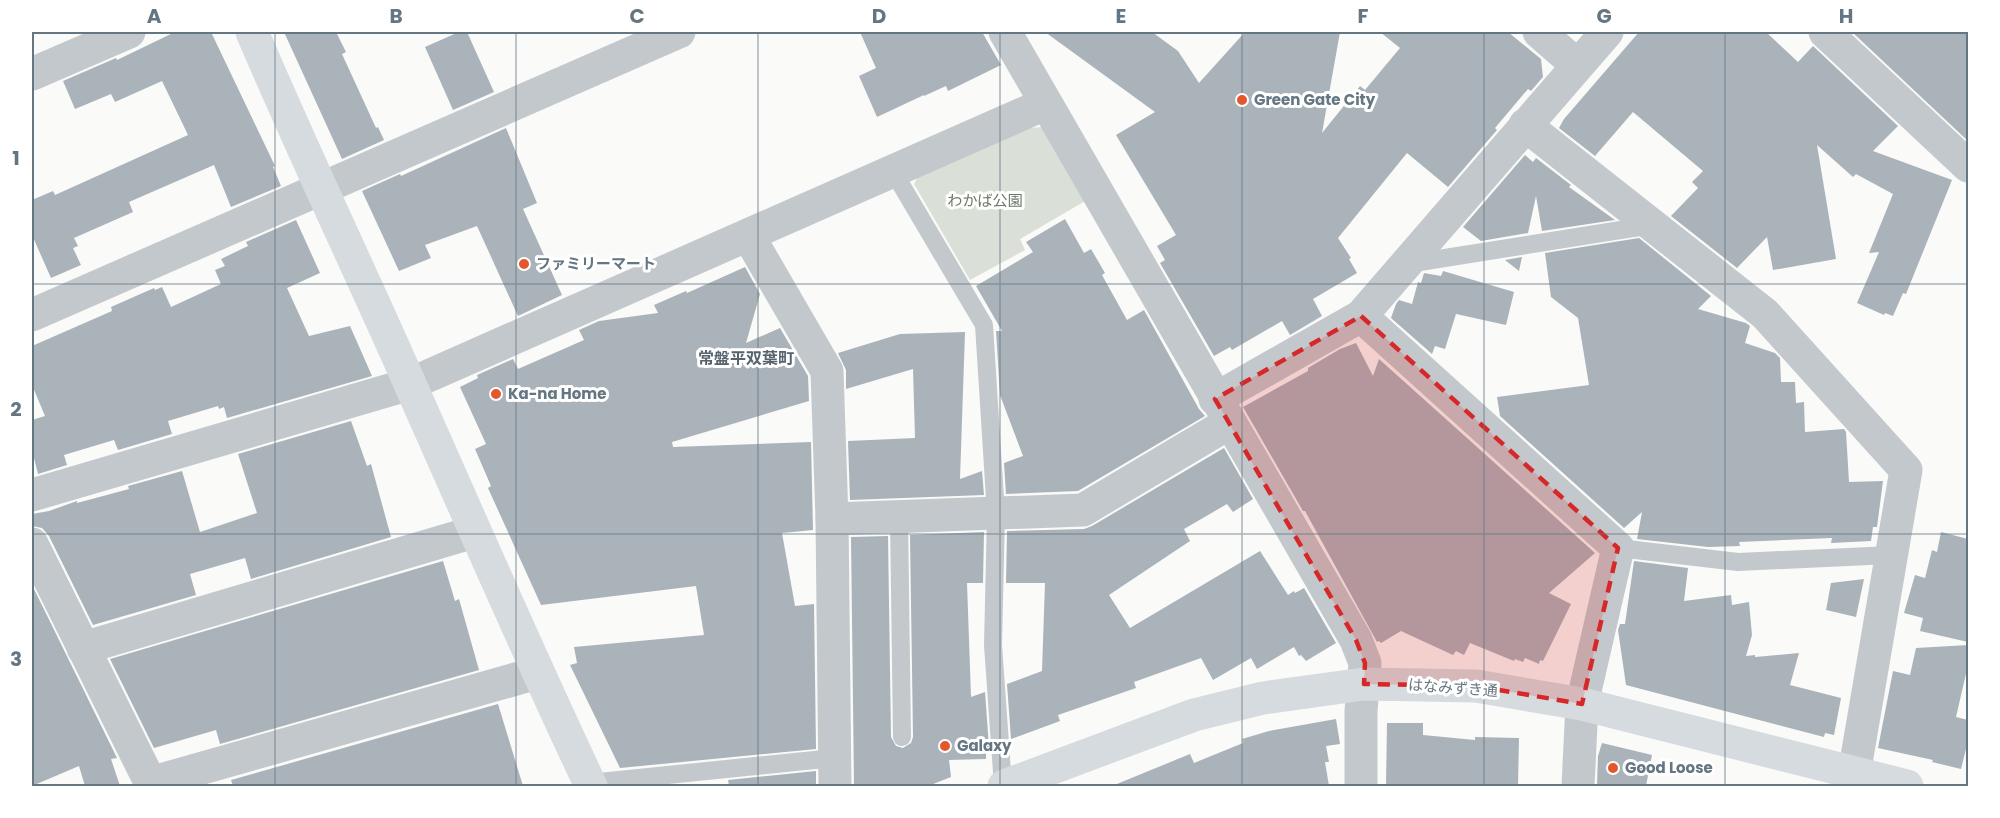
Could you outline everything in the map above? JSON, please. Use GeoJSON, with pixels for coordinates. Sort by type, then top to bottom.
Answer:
{"type":"FeatureCollection","features":[{"type":"Feature","properties":{"kind":"street"},"geometry":{"type":"LineString","coordinates":[[32,74],[129,32]]}},
{"type":"Feature","properties":{"kind":"street"},"geometry":{"type":"LineString","coordinates":[[252,32],[537,673],[590,785]]}},
{"type":"Feature","properties":{"kind":"street"},"geometry":{"type":"LineString","coordinates":[[32,315],[679,32]]}},
{"type":"Feature","properties":{"kind":"street"},"geometry":{"type":"LineString","coordinates":[[1005,32],[1356,640],[1365,663],[1361,711],[1361,786]]}},
{"type":"Feature","properties":{"kind":"street"},"geometry":{"type":"LineString","coordinates":[[1539,32],[1577,65]]}},
{"type":"Feature","properties":{"kind":"street"},"geometry":{"type":"LineString","coordinates":[[832,519],[1083,510],[1361,316],[1607,32]]}},
{"type":"Feature","properties":{"kind":"street"},"geometry":{"type":"LineString","coordinates":[[1825,32],[1968,166]]}},
{"type":"Feature","properties":{"kind":"street"},"geometry":{"type":"LineString","coordinates":[[32,495],[410,384],[1045,104]]}},
{"type":"Feature","properties":{"kind":"street"},"geometry":{"type":"LineString","coordinates":[[1525,125],[1765,314],[1906,470],[1854,780]]}},
{"type":"Feature","properties":{"kind":"street"},"geometry":{"type":"LineString","coordinates":[[748,235],[827,371],[832,519],[835,772]]}},
{"type":"Feature","properties":{"kind":"street"},"geometry":{"type":"LineString","coordinates":[[1361,316],[1618,548],[1582,704],[1578,786]]}},
{"type":"Feature","properties":{"kind":"street"},"geometry":{"type":"LineString","coordinates":[[83,648],[474,532]]}},
{"type":"Feature","properties":{"kind":"street"},"geometry":{"type":"LineString","coordinates":[[32,544],[151,785],[537,673]]}},
{"type":"Feature","properties":{"kind":"street","name":"はなみずき通"},"geometry":{"type":"LineString","coordinates":[[1004,786],[1194,715],[1263,698],[1364,684],[1476,686],[1582,704],[1854,780],[1907,786]]}},
{"type":"Feature","properties":{"kind":"lane"},"geometry":{"type":"LineString","coordinates":[[893,171],[984,326],[996,514],[993,645],[1004,786]]}},
{"type":"Feature","properties":{"kind":"lane"},"geometry":{"type":"LineString","coordinates":[[1407,264],[1652,225]]}},
{"type":"Feature","properties":{"kind":"lane"},"geometry":{"type":"LineString","coordinates":[[899,517],[902,737]]}},
{"type":"Feature","properties":{"kind":"lane"},"geometry":{"type":"LineString","coordinates":[[1618,548],[1738,562],[1892,555]]}},
{"type":"Feature","properties":{"kind":"lane"},"geometry":{"type":"LineString","coordinates":[[590,785],[835,772]]}},
{"type":"Feature","properties":{"kind":"highlighted area"},"geometry":{"type":"Polygon","coordinates":[[[1361,316],[1618,548],[1582,704],[1476,686],[1364,684],[1365,663],[1356,640],[1215,399],[1361,316]]]}},
{"type":"Feature","properties":{"kind":"green space","name":"わかば公園"},"geometry":{"type":"Polygon","coordinates":[[[1046,127],[1087,200],[1020,239],[1025,250],[970,280],[914,184],[919,174],[1024,128],[1046,127]]]}},
{"type":"Feature","properties":{"kind":"building"},"geometry":{"type":"Polygon","coordinates":[[[175,32],[211,32],[275,166],[273,167],[281,186],[231,207],[214,165],[129,202],[133,212],[74,238],[78,246],[73,248],[81,265],[51,278],[32,235],[32,200],[53,191],[55,195],[188,135],[162,81],[115,102],[111,94],[75,109],[63,81],[116,58],[117,60],[175,32]]]}},
{"type":"Feature","properties":{"kind":"building"},"geometry":{"type":"Polygon","coordinates":[[[284,32],[336,32],[346,52],[342,54],[376,128],[378,127],[384,140],[342,159],[284,32]]]}},
{"type":"Feature","properties":{"kind":"building"},"geometry":{"type":"Polygon","coordinates":[[[459,32],[467,32],[494,92],[453,110],[425,47],[459,32]]]}},
{"type":"Feature","properties":{"kind":"building"},"geometry":{"type":"Polygon","coordinates":[[[860,32],[982,32],[1001,65],[948,91],[946,86],[877,117],[859,76],[876,68],[860,32]]]}},
{"type":"Feature","properties":{"kind":"building"},"geometry":{"type":"Polygon","coordinates":[[[1045,32],[1152,32],[1178,51],[1199,83],[1245,32],[1340,32],[1322,133],[1360,86],[1365,90],[1400,48],[1380,32],[1508,32],[1541,59],[1543,77],[1531,91],[1528,89],[1495,128],[1497,130],[1448,187],[1407,153],[1338,238],[1351,258],[1349,259],[1357,273],[1313,299],[1322,316],[1290,335],[1282,321],[1232,350],[1230,347],[1214,356],[1160,263],[1165,260],[1157,246],[1176,235],[1116,135],[1155,112],[1045,32]]]}},
{"type":"Feature","properties":{"kind":"building"},"geometry":{"type":"Polygon","coordinates":[[[1639,32],[1766,32],[1798,62],[1813,46],[1898,126],[1873,151],[1952,180],[1906,294],[1903,293],[1893,316],[1885,313],[1884,315],[1857,303],[1879,252],[1869,253],[1893,194],[1856,174],[1853,177],[1817,145],[1836,259],[1773,270],[1767,237],[1737,268],[1671,216],[1698,188],[1692,182],[1703,171],[1633,112],[1595,156],[1559,128],[1564,119],[1639,32]]]}},
{"type":"Feature","properties":{"kind":"building"},"geometry":{"type":"Polygon","coordinates":[[[1852,32],[1968,32],[1968,141],[1852,32]]]}},
{"type":"Feature","properties":{"kind":"building"},"geometry":{"type":"Polygon","coordinates":[[[506,128],[537,203],[523,209],[562,295],[518,316],[477,226],[425,245],[431,258],[399,271],[362,191],[400,174],[401,176],[506,128]]]}},
{"type":"Feature","properties":{"kind":"building"},"geometry":{"type":"Polygon","coordinates":[[[1525,155],[1533,162],[1536,158],[1571,185],[1569,187],[1615,220],[1542,231],[1536,196],[1528,233],[1481,241],[1463,227],[1525,155]]]}},
{"type":"Feature","properties":{"kind":"building"},"geometry":{"type":"Polygon","coordinates":[[[1065,219],[1084,253],[1091,249],[1105,273],[1102,275],[1127,320],[1144,310],[1205,416],[1078,491],[1006,494],[1004,463],[1023,456],[1000,395],[996,331],[1002,331],[976,286],[1033,252],[1026,242],[1065,219]]]}},
{"type":"Feature","properties":{"kind":"building"},"geometry":{"type":"Polygon","coordinates":[[[296,220],[320,273],[287,288],[309,336],[350,326],[372,376],[227,418],[224,407],[219,409],[218,406],[168,421],[172,434],[118,450],[114,440],[64,455],[67,465],[38,474],[32,450],[32,420],[45,416],[32,385],[32,346],[112,311],[111,307],[154,288],[155,290],[162,287],[171,307],[221,284],[215,270],[225,266],[221,259],[248,246],[246,242],[296,220]]]}},
{"type":"Feature","properties":{"kind":"building"},"geometry":{"type":"Polygon","coordinates":[[[1639,238],[1711,296],[1698,309],[1746,323],[1750,326],[1745,343],[1775,353],[1780,358],[1781,382],[1795,382],[1796,403],[1804,402],[1805,432],[1844,429],[1849,482],[1883,481],[1877,527],[1873,527],[1871,541],[1831,543],[1832,538],[1739,542],[1740,546],[1708,547],[1637,539],[1642,512],[1624,528],[1500,416],[1497,397],[1589,385],[1578,318],[1551,297],[1545,253],[1639,238]]]}},
{"type":"Feature","properties":{"kind":"building"},"geometry":{"type":"Polygon","coordinates":[[[1522,257],[1519,271],[1505,260],[1522,257]]]}},
{"type":"Feature","properties":{"kind":"building"},"geometry":{"type":"Polygon","coordinates":[[[745,267],[760,294],[746,343],[780,328],[808,376],[809,401],[672,442],[673,447],[811,442],[813,530],[782,533],[795,606],[814,604],[816,749],[620,768],[570,665],[577,663],[574,647],[704,635],[696,586],[541,605],[488,488],[491,486],[475,449],[486,444],[460,387],[478,378],[477,375],[513,359],[518,369],[584,340],[579,330],[599,321],[658,313],[654,305],[745,267]]]}},
{"type":"Feature","properties":{"kind":"building"},"geometry":{"type":"Polygon","coordinates":[[[1443,271],[1514,292],[1506,325],[1456,314],[1445,349],[1435,346],[1432,354],[1391,318],[1399,300],[1412,304],[1418,282],[1421,283],[1424,273],[1441,276],[1443,271]]]}},
{"type":"Feature","properties":{"kind":"building"},"geometry":{"type":"Polygon","coordinates":[[[965,332],[960,479],[982,471],[984,495],[850,500],[848,441],[915,438],[913,369],[846,389],[846,370],[838,353],[900,334],[965,332]]]}},
{"type":"Feature","properties":{"kind":"building"},"geometry":{"type":"Polygon","coordinates":[[[1356,343],[1373,376],[1379,359],[1595,553],[1549,593],[1571,604],[1543,661],[1540,660],[1539,664],[1525,658],[1523,662],[1515,659],[1514,661],[1470,643],[1464,655],[1456,651],[1453,655],[1401,631],[1381,643],[1377,642],[1305,511],[1243,407],[1308,371],[1308,368],[1340,349],[1356,343]]]}},
{"type":"Feature","properties":{"kind":"building"},"geometry":{"type":"Polygon","coordinates":[[[351,421],[367,466],[371,464],[391,537],[251,579],[245,558],[190,574],[196,595],[93,625],[49,536],[42,528],[32,526],[32,514],[129,489],[128,486],[182,471],[200,532],[257,513],[238,454],[351,421]]]}},
{"type":"Feature","properties":{"kind":"building"},"geometry":{"type":"Polygon","coordinates":[[[1224,448],[1253,499],[1233,512],[1227,504],[1184,529],[1190,541],[1109,595],[1130,628],[1260,551],[1288,595],[1304,588],[1336,643],[1306,661],[1301,655],[1299,656],[1294,647],[1257,669],[1251,658],[1213,680],[1201,658],[1134,682],[1136,688],[1058,715],[1060,721],[1011,739],[1007,684],[1042,671],[1045,583],[1006,583],[1007,531],[1084,529],[1092,526],[1224,448]]]}},
{"type":"Feature","properties":{"kind":"building"},"geometry":{"type":"Polygon","coordinates":[[[984,532],[983,583],[967,583],[971,697],[985,692],[989,747],[986,748],[986,759],[949,760],[951,777],[928,786],[854,786],[851,537],[888,536],[891,737],[896,746],[903,748],[911,743],[913,737],[910,535],[984,532]]]}},
{"type":"Feature","properties":{"kind":"building"},"geometry":{"type":"Polygon","coordinates":[[[1941,532],[1968,539],[1968,642],[1920,631],[1923,618],[1904,613],[1915,575],[1925,578],[1932,550],[1937,552],[1941,532]]]}},
{"type":"Feature","properties":{"kind":"building"},"geometry":{"type":"Polygon","coordinates":[[[443,561],[455,601],[459,599],[479,670],[220,744],[216,730],[154,748],[110,659],[443,561]]]}},
{"type":"Feature","properties":{"kind":"building"},"geometry":{"type":"Polygon","coordinates":[[[1634,561],[1688,568],[1684,601],[1731,595],[1732,605],[1749,602],[1752,635],[1746,656],[1799,653],[1790,685],[1841,698],[1834,735],[1825,733],[1824,737],[1626,685],[1618,630],[1620,624],[1625,624],[1634,561]]]}},
{"type":"Feature","properties":{"kind":"building"},"geometry":{"type":"Polygon","coordinates":[[[1864,579],[1856,617],[1826,610],[1831,583],[1864,579]]]}},
{"type":"Feature","properties":{"kind":"building"},"geometry":{"type":"Polygon","coordinates":[[[32,585],[117,758],[111,759],[120,786],[85,786],[79,766],[32,786],[32,585]]]}},
{"type":"Feature","properties":{"kind":"building"},"geometry":{"type":"Polygon","coordinates":[[[1968,645],[1968,665],[1956,717],[1968,720],[1968,741],[1961,769],[1932,762],[1933,760],[1878,748],[1893,671],[1910,675],[1916,648],[1968,645]]]}},
{"type":"Feature","properties":{"kind":"building"},"geometry":{"type":"Polygon","coordinates":[[[498,704],[523,786],[233,786],[231,780],[498,704]]]}},
{"type":"Feature","properties":{"kind":"building"},"geometry":{"type":"Polygon","coordinates":[[[1336,719],[1340,744],[1326,746],[1329,762],[1325,762],[1329,786],[1112,786],[1190,754],[1194,763],[1243,743],[1242,739],[1269,731],[1336,719]]]}},
{"type":"Feature","properties":{"kind":"building"},"geometry":{"type":"Polygon","coordinates":[[[1387,723],[1423,723],[1423,735],[1475,740],[1475,737],[1519,738],[1518,786],[1386,786],[1387,723]]]}},
{"type":"Feature","properties":{"kind":"building"},"geometry":{"type":"Polygon","coordinates":[[[1602,743],[1652,755],[1646,786],[1597,786],[1598,756],[1602,743]]]}},
{"type":"Feature","properties":{"kind":"building"},"geometry":{"type":"Polygon","coordinates":[[[816,771],[816,786],[729,786],[728,780],[816,771]]]}},
{"type":"Feature","properties":{"kind":"place","name":"Green Gate City"},"geometry":{"type":"Point","coordinates":[1242,100]}},
{"type":"Feature","properties":{"kind":"place","name":"ファミリーマート"},"geometry":{"type":"Point","coordinates":[524,264]}},
{"type":"Feature","properties":{"kind":"place","name":"Ka-na Home"},"geometry":{"type":"Point","coordinates":[496,394]}},
{"type":"Feature","properties":{"kind":"place","name":"Galaxy"},"geometry":{"type":"Point","coordinates":[945,746]}},
{"type":"Feature","properties":{"kind":"place","name":"Good Loose"},"geometry":{"type":"Point","coordinates":[1613,768]}},
{"type":"Feature","properties":{"kind":"district","name":"常盤平双葉町"},"geometry":{"type":"Point","coordinates":[746,358]}}]}
